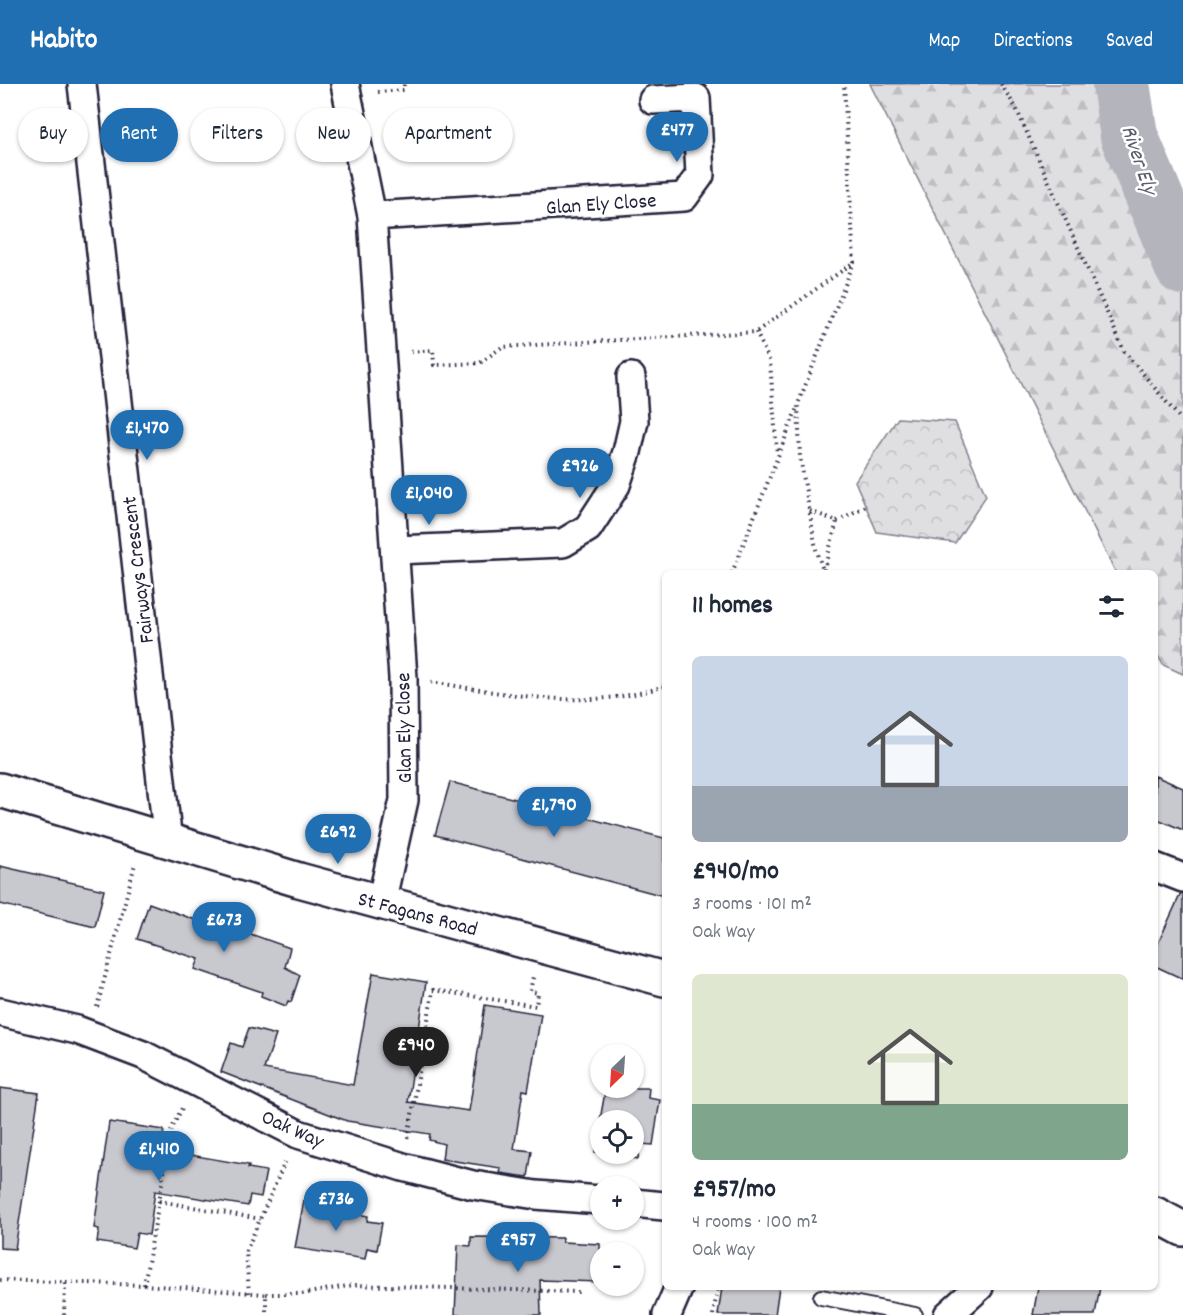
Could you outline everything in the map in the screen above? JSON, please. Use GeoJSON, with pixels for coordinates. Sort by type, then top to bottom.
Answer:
{"type":"FeatureCollection","features":[{"type":"Feature","properties":{"kind":"street","name":"Fairways Crescent"},"geometry":{"type":"LineString","coordinates":[[82,84],[156,838]]}},
{"type":"Feature","properties":{"kind":"street","name":"Glan Ely Close"},"geometry":{"type":"LineString","coordinates":[[345,84],[372,216],[403,678],[404,800],[381,903]]}},
{"type":"Feature","properties":{"kind":"street","name":"Glan Ely Close"},"geometry":{"type":"LineString","coordinates":[[372,216],[684,197],[700,175],[696,99],[653,100]]}},
{"type":"Feature","properties":{"kind":"street"},"geometry":{"type":"LineString","coordinates":[[396,550],[562,543],[588,528],[616,484],[627,452],[634,421],[631,377]]}},
{"type":"Feature","properties":{"kind":"street","name":"St Fagans Road"},"geometry":{"type":"LineString","coordinates":[[0,790],[381,903],[662,978]]}},
{"type":"Feature","properties":{"kind":"street"},"geometry":{"type":"LineString","coordinates":[[1158,868],[1183,878]]}},
{"type":"Feature","properties":{"kind":"street","name":"Oak Way"},"geometry":{"type":"LineString","coordinates":[[0,1012],[15,1013],[90,1035],[143,1055],[298,1134],[403,1167],[473,1185],[536,1195],[590,1199]]}},
{"type":"Feature","properties":{"kind":"street"},"geometry":{"type":"LineString","coordinates":[[644,1204],[662,1206]]}},
{"type":"Feature","properties":{"kind":"street"},"geometry":{"type":"LineString","coordinates":[[1158,1216],[1183,1229]]}},
{"type":"Feature","properties":{"kind":"street"},"geometry":{"type":"LineString","coordinates":[[667,1315],[678,1290]]}},
{"type":"Feature","properties":{"kind":"street"},"geometry":{"type":"LineString","coordinates":[[948,1315],[976,1290]]}},
{"type":"Feature","properties":{"kind":"lane"},"geometry":{"type":"LineString","coordinates":[[821,1298],[915,1315]]}},
{"type":"Feature","properties":{"kind":"path"},"geometry":{"type":"LineString","coordinates":[[733,570],[854,262],[844,84]]}},
{"type":"Feature","properties":{"kind":"path"},"geometry":{"type":"LineString","coordinates":[[1001,84],[1016,108],[1124,351],[1183,422]]}},
{"type":"Feature","properties":{"kind":"path"},"geometry":{"type":"LineString","coordinates":[[381,354],[434,350],[435,365],[446,365],[480,363],[502,347],[756,332],[854,262]]}},
{"type":"Feature","properties":{"kind":"path"},"geometry":{"type":"LineString","coordinates":[[756,332],[770,362],[777,456]]}},
{"type":"Feature","properties":{"kind":"path"},"geometry":{"type":"LineString","coordinates":[[798,404],[800,457],[816,549],[823,570]]}},
{"type":"Feature","properties":{"kind":"path"},"geometry":{"type":"LineString","coordinates":[[825,570],[837,521],[866,506]]}},
{"type":"Feature","properties":{"kind":"path"},"geometry":{"type":"LineString","coordinates":[[810,510],[837,521]]}},
{"type":"Feature","properties":{"kind":"path"},"geometry":{"type":"LineString","coordinates":[[403,678],[552,701],[643,693],[662,687]]}},
{"type":"Feature","properties":{"kind":"path"},"geometry":{"type":"LineString","coordinates":[[90,1035],[156,838]]}},
{"type":"Feature","properties":{"kind":"path"},"geometry":{"type":"LineString","coordinates":[[403,1167],[433,990],[536,1006],[538,993],[530,991],[540,947]]}},
{"type":"Feature","properties":{"kind":"path"},"geometry":{"type":"LineString","coordinates":[[144,1285],[172,1128],[196,1082]]}},
{"type":"Feature","properties":{"kind":"path"},"geometry":{"type":"LineString","coordinates":[[249,1293],[246,1251],[298,1134]]}},
{"type":"Feature","properties":{"kind":"path"},"geometry":{"type":"LineString","coordinates":[[159,1201],[260,1219]]}},
{"type":"Feature","properties":{"kind":"path"},"geometry":{"type":"LineString","coordinates":[[0,1280],[144,1285],[266,1294],[302,1294],[353,1285],[579,1292]]}},
{"type":"Feature","properties":{"kind":"path"},"geometry":{"type":"LineString","coordinates":[[64,1315],[65,1282]]}},
{"type":"Feature","properties":{"kind":"path"},"geometry":{"type":"LineString","coordinates":[[713,1315],[717,1290]]}},
{"type":"Feature","properties":{"kind":"path"},"geometry":{"type":"LineString","coordinates":[[266,1294],[266,1315]]}},
{"type":"Feature","properties":{"kind":"green space"},"geometry":{"type":"Polygon","coordinates":[[[870,84],[1102,84],[1133,177],[1183,266],[1183,674],[1163,665],[1158,656],[1158,570],[1114,570],[870,84]]]}},
{"type":"Feature","properties":{"kind":"green space"},"geometry":{"type":"Polygon","coordinates":[[[898,418],[955,422],[986,496],[955,543],[877,532],[855,481],[898,418]]]}},
{"type":"Feature","properties":{"kind":"building"},"geometry":{"type":"Polygon","coordinates":[[[1158,777],[1183,788],[1183,830],[1158,819],[1158,777]]]}},
{"type":"Feature","properties":{"kind":"building"},"geometry":{"type":"Polygon","coordinates":[[[450,782],[662,837],[662,895],[435,835],[450,782]]]}},
{"type":"Feature","properties":{"kind":"building"},"geometry":{"type":"Polygon","coordinates":[[[0,866],[104,890],[95,927],[0,904],[0,866]]]}},
{"type":"Feature","properties":{"kind":"building"},"geometry":{"type":"Polygon","coordinates":[[[1183,893],[1183,979],[1158,967],[1158,943],[1183,893]]]}},
{"type":"Feature","properties":{"kind":"building"},"geometry":{"type":"Polygon","coordinates":[[[149,903],[226,931],[228,926],[290,948],[285,967],[300,975],[291,1002],[288,1001],[286,1006],[261,996],[262,992],[195,969],[199,959],[137,939],[149,903]]]}},
{"type":"Feature","properties":{"kind":"building"},"geometry":{"type":"Polygon","coordinates":[[[373,973],[426,982],[408,1102],[469,1111],[485,1005],[541,1014],[528,1091],[523,1090],[514,1149],[532,1151],[528,1177],[500,1173],[501,1168],[442,1159],[444,1144],[429,1140],[430,1134],[347,1121],[221,1072],[231,1043],[242,1047],[249,1028],[276,1035],[264,1069],[353,1085],[373,973]]]}},
{"type":"Feature","properties":{"kind":"building"},"geometry":{"type":"Polygon","coordinates":[[[0,1088],[39,1093],[15,1249],[0,1248],[0,1088]]]}},
{"type":"Feature","properties":{"kind":"building"},"geometry":{"type":"Polygon","coordinates":[[[644,1088],[649,1088],[648,1098],[660,1100],[653,1145],[644,1144],[644,1110],[602,1110],[604,1098],[644,1098],[644,1088]]]}},
{"type":"Feature","properties":{"kind":"building"},"geometry":{"type":"Polygon","coordinates":[[[109,1122],[164,1130],[161,1150],[249,1165],[248,1168],[266,1171],[261,1197],[250,1195],[248,1206],[155,1191],[149,1235],[137,1233],[134,1248],[97,1242],[99,1229],[94,1228],[109,1122]]]}},
{"type":"Feature","properties":{"kind":"building"},"geometry":{"type":"Polygon","coordinates":[[[304,1200],[328,1205],[327,1208],[368,1216],[367,1221],[382,1223],[377,1250],[367,1248],[365,1259],[295,1248],[304,1200]]]}},
{"type":"Feature","properties":{"kind":"building"},"geometry":{"type":"Polygon","coordinates":[[[471,1237],[563,1238],[562,1242],[590,1243],[590,1282],[540,1280],[541,1315],[455,1315],[458,1245],[471,1246],[471,1237]]]}},
{"type":"Feature","properties":{"kind":"building"},"geometry":{"type":"Polygon","coordinates":[[[722,1290],[779,1290],[775,1315],[718,1315],[722,1290]]]}},
{"type":"Feature","properties":{"kind":"building"},"geometry":{"type":"Polygon","coordinates":[[[1037,1290],[1099,1290],[1095,1315],[1033,1315],[1037,1290]]]}},
{"type":"Feature","properties":{"kind":"waterway","name":"River Ely"},"geometry":{"type":"LineString","coordinates":[[1121,84],[1129,136],[1183,266]]}}]}
